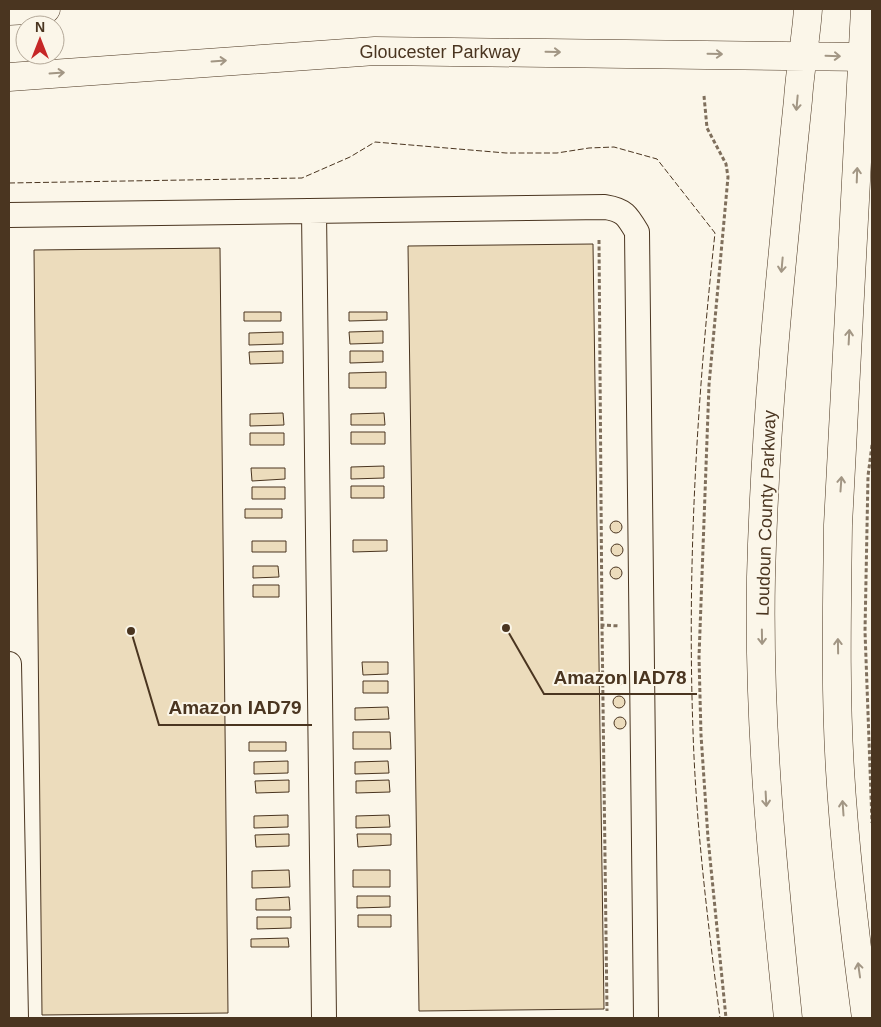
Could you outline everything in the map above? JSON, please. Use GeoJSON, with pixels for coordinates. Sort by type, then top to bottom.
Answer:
{"type":"FeatureCollection","features":[{"type":"Feature","properties":{"kind":"main road"},"geometry":{"type":"LineString","coordinates":[[9,11],[46,9]]}},
{"type":"Feature","properties":{"kind":"main road","name":"Loudoun County Parkway"},"geometry":{"type":"LineString","coordinates":[[788,1018],[766,804],[761,580],[764,490],[771,392],[798,95],[808,9]]}},
{"type":"Feature","properties":{"kind":"main road"},"geometry":{"type":"LineString","coordinates":[[865,9],[867,57],[838,525],[837,603],[840,768],[844,832],[851,908],[866,1018]]}},
{"type":"Feature","properties":{"kind":"main road","name":"Gloucester Parkway"},"geometry":{"type":"LineString","coordinates":[[9,77],[375,51],[867,57]]}},
{"type":"Feature","properties":{"kind":"lane"},"geometry":{"type":"LineString","coordinates":[[9,215],[605,207],[620,210],[629,219],[637,232],[646,1018]]}},
{"type":"Feature","properties":{"kind":"lane"},"geometry":{"type":"LineString","coordinates":[[314,212],[324,1018]]}},
{"type":"Feature","properties":{"kind":"lane"},"geometry":{"type":"LineString","coordinates":[[9,664],[16,1018]]}},
{"type":"Feature","properties":{"kind":"path"},"geometry":{"type":"LineString","coordinates":[[704,96],[707,128],[726,164],[728,176],[709,386],[699,657],[701,735],[708,838],[726,1018]]}},
{"type":"Feature","properties":{"kind":"path"},"geometry":{"type":"LineString","coordinates":[[599,240],[607,1011]]}},
{"type":"Feature","properties":{"kind":"path"},"geometry":{"type":"LineString","coordinates":[[872,445],[868,476],[865,631],[872,823]]}},
{"type":"Feature","properties":{"kind":"path"},"geometry":{"type":"LineString","coordinates":[[602,626],[641,627]]}},
{"type":"Feature","properties":{"kind":"building"},"geometry":{"type":"Polygon","coordinates":[[[593,244],[604,1009],[419,1011],[408,246],[593,244]]]}},
{"type":"Feature","properties":{"kind":"building"},"geometry":{"type":"Polygon","coordinates":[[[220,248],[228,1013],[42,1015],[34,250],[220,248]]]}},
{"type":"Feature","properties":{"kind":"building"},"geometry":{"type":"Polygon","coordinates":[[[244,312],[281,312],[281,321],[244,321],[244,312]]]}},
{"type":"Feature","properties":{"kind":"building"},"geometry":{"type":"Polygon","coordinates":[[[349,312],[387,312],[387,320],[349,321],[349,312]]]}},
{"type":"Feature","properties":{"kind":"building"},"geometry":{"type":"Polygon","coordinates":[[[383,331],[383,343],[350,344],[349,332],[383,331]]]}},
{"type":"Feature","properties":{"kind":"building"},"geometry":{"type":"Polygon","coordinates":[[[283,332],[283,344],[249,345],[249,333],[283,332]]]}},
{"type":"Feature","properties":{"kind":"building"},"geometry":{"type":"Polygon","coordinates":[[[283,351],[283,363],[250,364],[249,352],[283,351]]]}},
{"type":"Feature","properties":{"kind":"building"},"geometry":{"type":"Polygon","coordinates":[[[350,351],[383,351],[383,362],[350,363],[350,351]]]}},
{"type":"Feature","properties":{"kind":"building"},"geometry":{"type":"Polygon","coordinates":[[[386,372],[386,388],[349,388],[349,373],[386,372]]]}},
{"type":"Feature","properties":{"kind":"building"},"geometry":{"type":"Polygon","coordinates":[[[283,413],[284,425],[250,426],[250,414],[283,413]]]}},
{"type":"Feature","properties":{"kind":"building"},"geometry":{"type":"Polygon","coordinates":[[[384,413],[385,425],[351,425],[351,414],[384,413]]]}},
{"type":"Feature","properties":{"kind":"building"},"geometry":{"type":"Polygon","coordinates":[[[351,432],[385,432],[385,444],[351,444],[351,432]]]}},
{"type":"Feature","properties":{"kind":"building"},"geometry":{"type":"Polygon","coordinates":[[[250,433],[284,433],[284,445],[250,445],[250,433]]]}},
{"type":"Feature","properties":{"kind":"building"},"geometry":{"type":"Polygon","coordinates":[[[384,466],[384,478],[351,479],[351,467],[384,466]]]}},
{"type":"Feature","properties":{"kind":"building"},"geometry":{"type":"Polygon","coordinates":[[[251,468],[285,468],[285,479],[252,481],[251,468]]]}},
{"type":"Feature","properties":{"kind":"building"},"geometry":{"type":"Polygon","coordinates":[[[351,486],[384,486],[384,498],[351,498],[351,486]]]}},
{"type":"Feature","properties":{"kind":"building"},"geometry":{"type":"Polygon","coordinates":[[[252,487],[285,487],[285,499],[252,499],[252,487]]]}},
{"type":"Feature","properties":{"kind":"building"},"geometry":{"type":"Polygon","coordinates":[[[245,509],[282,509],[282,518],[245,518],[245,509]]]}},
{"type":"Feature","properties":{"kind":"building"},"geometry":{"type":"Polygon","coordinates":[[[616,521],[622,527],[616,533],[610,527],[616,521]]]}},
{"type":"Feature","properties":{"kind":"building"},"geometry":{"type":"Polygon","coordinates":[[[353,540],[387,540],[387,551],[353,552],[353,540]]]}},
{"type":"Feature","properties":{"kind":"building"},"geometry":{"type":"Polygon","coordinates":[[[252,541],[286,541],[286,552],[252,552],[252,541]]]}},
{"type":"Feature","properties":{"kind":"building"},"geometry":{"type":"Polygon","coordinates":[[[617,544],[623,550],[617,556],[611,550],[617,544]]]}},
{"type":"Feature","properties":{"kind":"building"},"geometry":{"type":"Polygon","coordinates":[[[253,566],[278,566],[279,577],[253,578],[253,566]]]}},
{"type":"Feature","properties":{"kind":"building"},"geometry":{"type":"Polygon","coordinates":[[[616,567],[622,573],[616,579],[610,573],[616,567]]]}},
{"type":"Feature","properties":{"kind":"building"},"geometry":{"type":"Polygon","coordinates":[[[253,585],[279,585],[279,597],[253,597],[253,585]]]}},
{"type":"Feature","properties":{"kind":"building"},"geometry":{"type":"Polygon","coordinates":[[[362,662],[388,662],[388,674],[363,675],[362,662]]]}},
{"type":"Feature","properties":{"kind":"building"},"geometry":{"type":"Polygon","coordinates":[[[619,673],[625,679],[619,685],[613,679],[619,673]]]}},
{"type":"Feature","properties":{"kind":"building"},"geometry":{"type":"Polygon","coordinates":[[[363,681],[388,681],[388,693],[363,693],[363,681]]]}},
{"type":"Feature","properties":{"kind":"building"},"geometry":{"type":"Polygon","coordinates":[[[619,696],[625,702],[619,708],[613,702],[619,696]]]}},
{"type":"Feature","properties":{"kind":"building"},"geometry":{"type":"Polygon","coordinates":[[[388,707],[389,719],[355,720],[355,708],[388,707]]]}},
{"type":"Feature","properties":{"kind":"building"},"geometry":{"type":"Polygon","coordinates":[[[620,717],[626,723],[620,729],[614,723],[620,717]]]}},
{"type":"Feature","properties":{"kind":"building"},"geometry":{"type":"Polygon","coordinates":[[[353,732],[390,732],[391,749],[353,749],[353,732]]]}},
{"type":"Feature","properties":{"kind":"building"},"geometry":{"type":"Polygon","coordinates":[[[249,742],[286,742],[286,751],[249,751],[249,742]]]}},
{"type":"Feature","properties":{"kind":"building"},"geometry":{"type":"Polygon","coordinates":[[[288,761],[288,773],[254,774],[254,762],[288,761]]]}},
{"type":"Feature","properties":{"kind":"building"},"geometry":{"type":"Polygon","coordinates":[[[388,761],[389,773],[355,774],[355,762],[388,761]]]}},
{"type":"Feature","properties":{"kind":"building"},"geometry":{"type":"Polygon","coordinates":[[[289,780],[289,792],[256,793],[255,781],[289,780]]]}},
{"type":"Feature","properties":{"kind":"building"},"geometry":{"type":"Polygon","coordinates":[[[389,780],[390,792],[356,793],[356,781],[389,780]]]}},
{"type":"Feature","properties":{"kind":"building"},"geometry":{"type":"Polygon","coordinates":[[[288,815],[288,827],[254,828],[254,816],[288,815]]]}},
{"type":"Feature","properties":{"kind":"building"},"geometry":{"type":"Polygon","coordinates":[[[389,815],[390,827],[356,828],[356,816],[389,815]]]}},
{"type":"Feature","properties":{"kind":"building"},"geometry":{"type":"Polygon","coordinates":[[[289,834],[289,846],[256,847],[255,835],[289,834]]]}},
{"type":"Feature","properties":{"kind":"building"},"geometry":{"type":"Polygon","coordinates":[[[357,834],[391,834],[391,845],[358,847],[357,834]]]}},
{"type":"Feature","properties":{"kind":"building"},"geometry":{"type":"Polygon","coordinates":[[[289,870],[290,887],[252,888],[252,871],[289,870]]]}},
{"type":"Feature","properties":{"kind":"building"},"geometry":{"type":"Polygon","coordinates":[[[353,870],[390,870],[390,887],[353,887],[353,870]]]}},
{"type":"Feature","properties":{"kind":"building"},"geometry":{"type":"Polygon","coordinates":[[[357,896],[390,896],[390,907],[357,908],[357,896]]]}},
{"type":"Feature","properties":{"kind":"building"},"geometry":{"type":"Polygon","coordinates":[[[289,897],[290,910],[256,910],[256,899],[289,897]]]}},
{"type":"Feature","properties":{"kind":"building"},"geometry":{"type":"Polygon","coordinates":[[[358,915],[391,915],[391,927],[358,927],[358,915]]]}},
{"type":"Feature","properties":{"kind":"building"},"geometry":{"type":"Polygon","coordinates":[[[257,917],[291,917],[291,928],[257,929],[257,917]]]}},
{"type":"Feature","properties":{"kind":"building"},"geometry":{"type":"Polygon","coordinates":[[[288,938],[289,947],[251,947],[251,939],[288,938]]]}},
{"type":"Feature","properties":{"kind":"fence"},"geometry":{"type":"LineString","coordinates":[[9,183],[302,178],[350,157],[375,142],[506,153],[557,153],[589,148],[614,147],[657,159],[715,233],[703,357],[695,481],[691,668],[700,839],[720,1018]]}},
{"type":"Feature","properties":{"kind":"place","name":"Amazon IAD78"},"geometry":{"type":"Point","coordinates":[506,628]}},
{"type":"Feature","properties":{"kind":"place","name":"Amazon IAD79"},"geometry":{"type":"Point","coordinates":[131,631]}}]}
